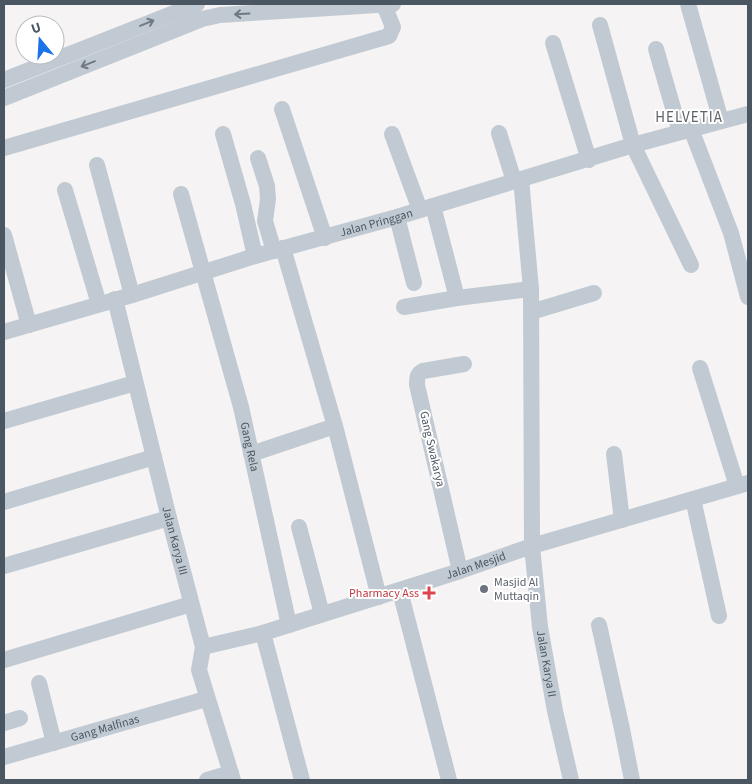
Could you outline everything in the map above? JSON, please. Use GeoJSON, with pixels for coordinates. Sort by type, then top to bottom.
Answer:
{"type":"FeatureCollection","features":[{"type":"Feature","properties":{"kind":"street"},"geometry":{"type":"LineString","coordinates":[[65,56],[197,4]]}},
{"type":"Feature","properties":{"kind":"street"},"geometry":{"type":"LineString","coordinates":[[4,98],[202,19],[220,15],[315,7],[389,4],[392,27],[389,36],[4,148]]}},
{"type":"Feature","properties":{"kind":"street"},"geometry":{"type":"LineString","coordinates":[[688,4],[721,121]]}},
{"type":"Feature","properties":{"kind":"street"},"geometry":{"type":"LineString","coordinates":[[600,25],[633,145],[691,265]]}},
{"type":"Feature","properties":{"kind":"street"},"geometry":{"type":"LineString","coordinates":[[553,43],[589,160]]}},
{"type":"Feature","properties":{"kind":"street"},"geometry":{"type":"LineString","coordinates":[[656,49],[686,130],[730,232],[748,297]]}},
{"type":"Feature","properties":{"kind":"street"},"geometry":{"type":"LineString","coordinates":[[4,80],[42,65]]}},
{"type":"Feature","properties":{"kind":"street"},"geometry":{"type":"LineString","coordinates":[[57,65],[62,75]]}},
{"type":"Feature","properties":{"kind":"street"},"geometry":{"type":"LineString","coordinates":[[282,109],[324,238]]}},
{"type":"Feature","properties":{"kind":"street","name":"Jalan Pringgan"},"geometry":{"type":"LineString","coordinates":[[4,332],[132,295],[255,256],[324,238],[589,160],[633,145],[748,114]]}},
{"type":"Feature","properties":{"kind":"street","name":"Jalan Karya II"},"geometry":{"type":"LineString","coordinates":[[499,133],[517,180],[531,289],[532,546],[540,627],[555,711],[571,780]]}},
{"type":"Feature","properties":{"kind":"street"},"geometry":{"type":"LineString","coordinates":[[223,134],[255,256]]}},
{"type":"Feature","properties":{"kind":"street"},"geometry":{"type":"LineString","coordinates":[[392,134],[427,208],[457,298]]}},
{"type":"Feature","properties":{"kind":"street"},"geometry":{"type":"LineString","coordinates":[[258,158],[267,186],[266,221],[279,250],[335,426],[379,597]]}},
{"type":"Feature","properties":{"kind":"street"},"geometry":{"type":"LineString","coordinates":[[97,165],[132,295]]}},
{"type":"Feature","properties":{"kind":"street","name":"Jalan Karya III"},"geometry":{"type":"LineString","coordinates":[[65,190],[135,383],[203,647],[199,670],[206,699],[232,777]]}},
{"type":"Feature","properties":{"kind":"street","name":"Gang Rela"},"geometry":{"type":"LineString","coordinates":[[181,194],[241,407],[289,625]]}},
{"type":"Feature","properties":{"kind":"street"},"geometry":{"type":"LineString","coordinates":[[397,217],[414,283]]}},
{"type":"Feature","properties":{"kind":"street"},"geometry":{"type":"LineString","coordinates":[[4,235],[29,325]]}},
{"type":"Feature","properties":{"kind":"street"},"geometry":{"type":"LineString","coordinates":[[404,307],[531,289]]}},
{"type":"Feature","properties":{"kind":"street"},"geometry":{"type":"LineString","coordinates":[[531,312],[594,293]]}},
{"type":"Feature","properties":{"kind":"street","name":"Gang Swakarya"},"geometry":{"type":"LineString","coordinates":[[460,571],[417,385],[417,377],[423,371],[464,364]]}},
{"type":"Feature","properties":{"kind":"street"},"geometry":{"type":"LineString","coordinates":[[700,368],[743,485]]}},
{"type":"Feature","properties":{"kind":"street"},"geometry":{"type":"LineString","coordinates":[[4,421],[135,383]]}},
{"type":"Feature","properties":{"kind":"street"},"geometry":{"type":"LineString","coordinates":[[251,454],[335,426]]}},
{"type":"Feature","properties":{"kind":"street"},"geometry":{"type":"LineString","coordinates":[[614,454],[622,520]]}},
{"type":"Feature","properties":{"kind":"street"},"geometry":{"type":"LineString","coordinates":[[4,502],[154,457]]}},
{"type":"Feature","properties":{"kind":"street","name":"Jalan Mesjid"},"geometry":{"type":"LineString","coordinates":[[203,647],[263,633],[400,591],[532,546],[743,485]]}},
{"type":"Feature","properties":{"kind":"street"},"geometry":{"type":"LineString","coordinates":[[692,499],[719,616]]}},
{"type":"Feature","properties":{"kind":"street"},"geometry":{"type":"LineString","coordinates":[[4,566],[169,518]]}},
{"type":"Feature","properties":{"kind":"street"},"geometry":{"type":"LineString","coordinates":[[299,527],[322,614]]}},
{"type":"Feature","properties":{"kind":"street"},"geometry":{"type":"LineString","coordinates":[[400,591],[449,780]]}},
{"type":"Feature","properties":{"kind":"street"},"geometry":{"type":"LineString","coordinates":[[4,660],[191,604]]}},
{"type":"Feature","properties":{"kind":"street"},"geometry":{"type":"LineString","coordinates":[[599,625],[632,780]]}},
{"type":"Feature","properties":{"kind":"street"},"geometry":{"type":"LineString","coordinates":[[263,633],[302,780]]}},
{"type":"Feature","properties":{"kind":"street"},"geometry":{"type":"LineString","coordinates":[[39,683],[54,743]]}},
{"type":"Feature","properties":{"kind":"street","name":"Gang Malfinas"},"geometry":{"type":"LineString","coordinates":[[4,757],[206,699]]}},
{"type":"Feature","properties":{"kind":"street"},"geometry":{"type":"LineString","coordinates":[[4,723],[20,718]]}},
{"type":"Feature","properties":{"kind":"street"},"geometry":{"type":"LineString","coordinates":[[206,780],[232,777]]}},
{"type":"Feature","properties":{"kind":"place","name":"Masjid Al Muttaqin"},"geometry":{"type":"Point","coordinates":[484,589]}},
{"type":"Feature","properties":{"kind":"place","name":"Pharmacy Ass"},"geometry":{"type":"Point","coordinates":[429,593]}},
{"type":"Feature","properties":{"kind":"district","name":"HELVETIA"},"geometry":{"type":"Point","coordinates":[689,117]}}]}
